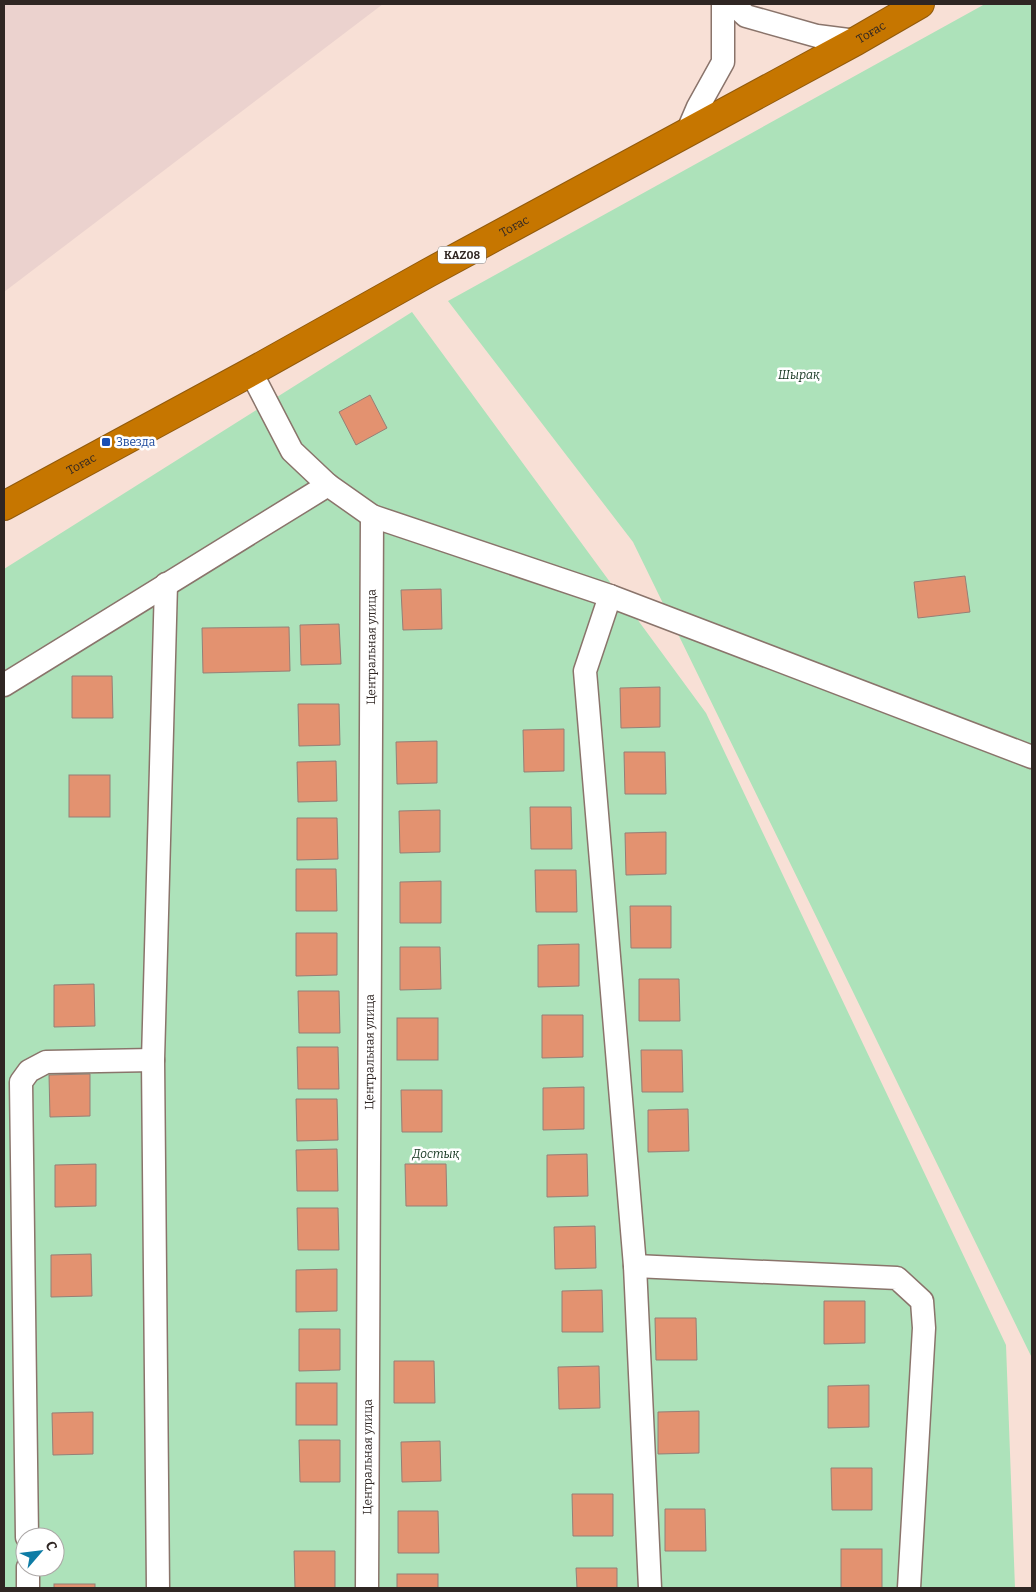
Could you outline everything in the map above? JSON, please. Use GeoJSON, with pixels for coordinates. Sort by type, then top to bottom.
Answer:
{"type":"FeatureCollection","features":[{"type":"Feature","properties":{"kind":"highway","name":"Тоғас"},"geometry":{"type":"LineString","coordinates":[[4,506],[251,372],[428,273],[856,42],[920,4]]}},
{"type":"Feature","properties":{"kind":"street"},"geometry":{"type":"LineString","coordinates":[[686,135],[698,107],[723,62],[723,4]]}},
{"type":"Feature","properties":{"kind":"street"},"geometry":{"type":"LineString","coordinates":[[733,4],[746,16],[817,36],[856,42]]}},
{"type":"Feature","properties":{"kind":"street"},"geometry":{"type":"LineString","coordinates":[[251,372],[292,451],[328,485],[372,516],[610,596],[1032,757]]}},
{"type":"Feature","properties":{"kind":"street"},"geometry":{"type":"LineString","coordinates":[[4,685],[328,485]]}},
{"type":"Feature","properties":{"kind":"street","name":"Центральная улица"},"geometry":{"type":"LineString","coordinates":[[367,1588],[372,516]]}},
{"type":"Feature","properties":{"kind":"street"},"geometry":{"type":"LineString","coordinates":[[158,1588],[153,1060],[166,584]]}},
{"type":"Feature","properties":{"kind":"street"},"geometry":{"type":"LineString","coordinates":[[610,596],[585,671],[635,1266],[650,1588]]}},
{"type":"Feature","properties":{"kind":"street"},"geometry":{"type":"LineString","coordinates":[[27,1527],[21,1082],[29,1071],[46,1062],[153,1060]]}},
{"type":"Feature","properties":{"kind":"street"},"geometry":{"type":"LineString","coordinates":[[635,1266],[897,1278],[922,1301],[924,1328],[909,1588]]}},
{"type":"Feature","properties":{"kind":"shaded area"},"geometry":{"type":"Polygon","coordinates":[[[4,4],[383,4],[4,292],[4,4]]]}},
{"type":"Feature","properties":{"kind":"green space","name":"Шырақ"},"geometry":{"type":"Polygon","coordinates":[[[985,4],[1032,4],[1032,1358],[633,542],[448,301],[985,4]]]}},
{"type":"Feature","properties":{"kind":"green space","name":"Достық"},"geometry":{"type":"Polygon","coordinates":[[[412,312],[706,713],[1006,1345],[1015,1588],[4,1588],[4,569],[412,312]]]}},
{"type":"Feature","properties":{"kind":"building"},"geometry":{"type":"Polygon","coordinates":[[[370,395],[387,428],[356,445],[339,412],[370,395]]]}},
{"type":"Feature","properties":{"kind":"building"},"geometry":{"type":"Polygon","coordinates":[[[965,576],[970,612],[918,618],[914,582],[965,576]]]}},
{"type":"Feature","properties":{"kind":"building"},"geometry":{"type":"Polygon","coordinates":[[[441,589],[442,629],[403,630],[401,590],[441,589]]]}},
{"type":"Feature","properties":{"kind":"building"},"geometry":{"type":"Polygon","coordinates":[[[339,624],[341,664],[301,665],[300,625],[339,624]]]}},
{"type":"Feature","properties":{"kind":"building"},"geometry":{"type":"Polygon","coordinates":[[[289,627],[290,671],[203,673],[202,628],[289,627]]]}},
{"type":"Feature","properties":{"kind":"building"},"geometry":{"type":"Polygon","coordinates":[[[72,676],[112,676],[113,718],[72,718],[72,676]]]}},
{"type":"Feature","properties":{"kind":"building"},"geometry":{"type":"Polygon","coordinates":[[[660,687],[660,727],[621,728],[620,688],[660,687]]]}},
{"type":"Feature","properties":{"kind":"building"},"geometry":{"type":"Polygon","coordinates":[[[298,704],[339,704],[340,745],[299,746],[298,704]]]}},
{"type":"Feature","properties":{"kind":"building"},"geometry":{"type":"Polygon","coordinates":[[[564,729],[564,771],[524,772],[523,730],[564,729]]]}},
{"type":"Feature","properties":{"kind":"building"},"geometry":{"type":"Polygon","coordinates":[[[437,741],[437,783],[397,784],[396,742],[437,741]]]}},
{"type":"Feature","properties":{"kind":"building"},"geometry":{"type":"Polygon","coordinates":[[[624,752],[665,752],[666,794],[625,794],[624,752]]]}},
{"type":"Feature","properties":{"kind":"building"},"geometry":{"type":"Polygon","coordinates":[[[336,761],[337,801],[298,802],[297,762],[336,761]]]}},
{"type":"Feature","properties":{"kind":"building"},"geometry":{"type":"Polygon","coordinates":[[[69,775],[110,775],[110,817],[69,817],[69,775]]]}},
{"type":"Feature","properties":{"kind":"building"},"geometry":{"type":"Polygon","coordinates":[[[530,807],[571,807],[572,849],[531,849],[530,807]]]}},
{"type":"Feature","properties":{"kind":"building"},"geometry":{"type":"Polygon","coordinates":[[[440,810],[440,852],[400,853],[399,811],[440,810]]]}},
{"type":"Feature","properties":{"kind":"building"},"geometry":{"type":"Polygon","coordinates":[[[297,818],[337,818],[338,859],[297,860],[297,818]]]}},
{"type":"Feature","properties":{"kind":"building"},"geometry":{"type":"Polygon","coordinates":[[[666,832],[666,874],[626,875],[625,833],[666,832]]]}},
{"type":"Feature","properties":{"kind":"building"},"geometry":{"type":"Polygon","coordinates":[[[296,869],[336,869],[337,911],[296,911],[296,869]]]}},
{"type":"Feature","properties":{"kind":"building"},"geometry":{"type":"Polygon","coordinates":[[[535,870],[576,870],[577,912],[536,912],[535,870]]]}},
{"type":"Feature","properties":{"kind":"building"},"geometry":{"type":"Polygon","coordinates":[[[441,881],[441,923],[400,923],[400,882],[441,881]]]}},
{"type":"Feature","properties":{"kind":"building"},"geometry":{"type":"Polygon","coordinates":[[[630,906],[671,906],[671,948],[631,948],[630,906]]]}},
{"type":"Feature","properties":{"kind":"building"},"geometry":{"type":"Polygon","coordinates":[[[296,933],[337,933],[337,975],[296,976],[296,933]]]}},
{"type":"Feature","properties":{"kind":"building"},"geometry":{"type":"Polygon","coordinates":[[[579,944],[579,986],[538,987],[538,945],[579,944]]]}},
{"type":"Feature","properties":{"kind":"building"},"geometry":{"type":"Polygon","coordinates":[[[400,947],[440,947],[441,989],[400,990],[400,947]]]}},
{"type":"Feature","properties":{"kind":"building"},"geometry":{"type":"Polygon","coordinates":[[[639,979],[679,979],[680,1021],[639,1021],[639,979]]]}},
{"type":"Feature","properties":{"kind":"building"},"geometry":{"type":"Polygon","coordinates":[[[94,984],[95,1026],[54,1027],[54,985],[94,984]]]}},
{"type":"Feature","properties":{"kind":"building"},"geometry":{"type":"Polygon","coordinates":[[[298,991],[339,991],[340,1033],[299,1033],[298,991]]]}},
{"type":"Feature","properties":{"kind":"building"},"geometry":{"type":"Polygon","coordinates":[[[542,1015],[583,1015],[583,1057],[542,1058],[542,1015]]]}},
{"type":"Feature","properties":{"kind":"building"},"geometry":{"type":"Polygon","coordinates":[[[397,1018],[438,1018],[438,1060],[397,1060],[397,1018]]]}},
{"type":"Feature","properties":{"kind":"building"},"geometry":{"type":"Polygon","coordinates":[[[297,1047],[338,1047],[339,1089],[298,1089],[297,1047]]]}},
{"type":"Feature","properties":{"kind":"building"},"geometry":{"type":"Polygon","coordinates":[[[641,1050],[682,1050],[683,1092],[642,1092],[641,1050]]]}},
{"type":"Feature","properties":{"kind":"building"},"geometry":{"type":"Polygon","coordinates":[[[90,1074],[90,1116],[50,1117],[49,1075],[90,1074]]]}},
{"type":"Feature","properties":{"kind":"building"},"geometry":{"type":"Polygon","coordinates":[[[584,1087],[584,1129],[543,1130],[543,1088],[584,1087]]]}},
{"type":"Feature","properties":{"kind":"building"},"geometry":{"type":"Polygon","coordinates":[[[401,1090],[442,1090],[442,1132],[402,1132],[401,1090]]]}},
{"type":"Feature","properties":{"kind":"building"},"geometry":{"type":"Polygon","coordinates":[[[296,1099],[337,1099],[338,1140],[297,1141],[296,1099]]]}},
{"type":"Feature","properties":{"kind":"building"},"geometry":{"type":"Polygon","coordinates":[[[688,1109],[689,1151],[648,1152],[648,1110],[688,1109]]]}},
{"type":"Feature","properties":{"kind":"building"},"geometry":{"type":"Polygon","coordinates":[[[337,1149],[338,1191],[297,1191],[296,1150],[337,1149]]]}},
{"type":"Feature","properties":{"kind":"building"},"geometry":{"type":"Polygon","coordinates":[[[587,1154],[588,1196],[547,1197],[547,1155],[587,1154]]]}},
{"type":"Feature","properties":{"kind":"building"},"geometry":{"type":"Polygon","coordinates":[[[96,1164],[96,1206],[55,1207],[55,1165],[96,1164]]]}},
{"type":"Feature","properties":{"kind":"building"},"geometry":{"type":"Polygon","coordinates":[[[405,1164],[446,1164],[447,1206],[406,1206],[405,1164]]]}},
{"type":"Feature","properties":{"kind":"building"},"geometry":{"type":"Polygon","coordinates":[[[297,1208],[338,1208],[339,1250],[298,1250],[297,1208]]]}},
{"type":"Feature","properties":{"kind":"building"},"geometry":{"type":"Polygon","coordinates":[[[595,1226],[596,1268],[555,1269],[554,1227],[595,1226]]]}},
{"type":"Feature","properties":{"kind":"building"},"geometry":{"type":"Polygon","coordinates":[[[91,1254],[92,1296],[51,1297],[51,1255],[91,1254]]]}},
{"type":"Feature","properties":{"kind":"building"},"geometry":{"type":"Polygon","coordinates":[[[337,1269],[337,1311],[296,1312],[296,1270],[337,1269]]]}},
{"type":"Feature","properties":{"kind":"building"},"geometry":{"type":"Polygon","coordinates":[[[602,1290],[603,1332],[562,1332],[562,1291],[602,1290]]]}},
{"type":"Feature","properties":{"kind":"building"},"geometry":{"type":"Polygon","coordinates":[[[824,1301],[865,1301],[865,1343],[824,1344],[824,1301]]]}},
{"type":"Feature","properties":{"kind":"building"},"geometry":{"type":"Polygon","coordinates":[[[655,1318],[696,1318],[697,1360],[656,1360],[655,1318]]]}},
{"type":"Feature","properties":{"kind":"building"},"geometry":{"type":"Polygon","coordinates":[[[299,1329],[340,1329],[340,1370],[299,1371],[299,1329]]]}},
{"type":"Feature","properties":{"kind":"building"},"geometry":{"type":"Polygon","coordinates":[[[394,1361],[434,1361],[435,1403],[394,1403],[394,1361]]]}},
{"type":"Feature","properties":{"kind":"building"},"geometry":{"type":"Polygon","coordinates":[[[599,1366],[600,1408],[559,1409],[558,1367],[599,1366]]]}},
{"type":"Feature","properties":{"kind":"building"},"geometry":{"type":"Polygon","coordinates":[[[296,1383],[337,1383],[337,1425],[296,1425],[296,1383]]]}},
{"type":"Feature","properties":{"kind":"building"},"geometry":{"type":"Polygon","coordinates":[[[869,1385],[869,1427],[828,1428],[828,1386],[869,1385]]]}},
{"type":"Feature","properties":{"kind":"building"},"geometry":{"type":"Polygon","coordinates":[[[699,1411],[699,1453],[658,1454],[658,1412],[699,1411]]]}},
{"type":"Feature","properties":{"kind":"building"},"geometry":{"type":"Polygon","coordinates":[[[93,1412],[93,1454],[53,1455],[52,1413],[93,1412]]]}},
{"type":"Feature","properties":{"kind":"building"},"geometry":{"type":"Polygon","coordinates":[[[299,1440],[340,1440],[340,1482],[300,1482],[299,1440]]]}},
{"type":"Feature","properties":{"kind":"building"},"geometry":{"type":"Polygon","coordinates":[[[440,1441],[441,1481],[402,1482],[401,1442],[440,1441]]]}},
{"type":"Feature","properties":{"kind":"building"},"geometry":{"type":"Polygon","coordinates":[[[831,1468],[872,1468],[872,1510],[832,1510],[831,1468]]]}},
{"type":"Feature","properties":{"kind":"building"},"geometry":{"type":"Polygon","coordinates":[[[572,1494],[613,1494],[613,1536],[573,1536],[572,1494]]]}},
{"type":"Feature","properties":{"kind":"building"},"geometry":{"type":"Polygon","coordinates":[[[665,1509],[705,1509],[706,1551],[665,1551],[665,1509]]]}},
{"type":"Feature","properties":{"kind":"building"},"geometry":{"type":"Polygon","coordinates":[[[398,1511],[438,1511],[439,1553],[398,1553],[398,1511]]]}},
{"type":"Feature","properties":{"kind":"building"},"geometry":{"type":"Polygon","coordinates":[[[841,1549],[882,1549],[882,1588],[841,1588],[841,1549]]]}},
{"type":"Feature","properties":{"kind":"building"},"geometry":{"type":"Polygon","coordinates":[[[294,1551],[335,1551],[335,1588],[295,1588],[294,1551]]]}},
{"type":"Feature","properties":{"kind":"building"},"geometry":{"type":"Polygon","coordinates":[[[576,1568],[617,1568],[617,1588],[577,1588],[576,1568]]]}},
{"type":"Feature","properties":{"kind":"building"},"geometry":{"type":"Polygon","coordinates":[[[397,1574],[438,1574],[438,1588],[397,1588],[397,1574]]]}},
{"type":"Feature","properties":{"kind":"building"},"geometry":{"type":"Polygon","coordinates":[[[54,1584],[95,1584],[95,1588],[54,1588],[54,1584]]]}},
{"type":"Feature","properties":{"kind":"place","name":"Звезда"},"geometry":{"type":"Point","coordinates":[106,442]}}]}
